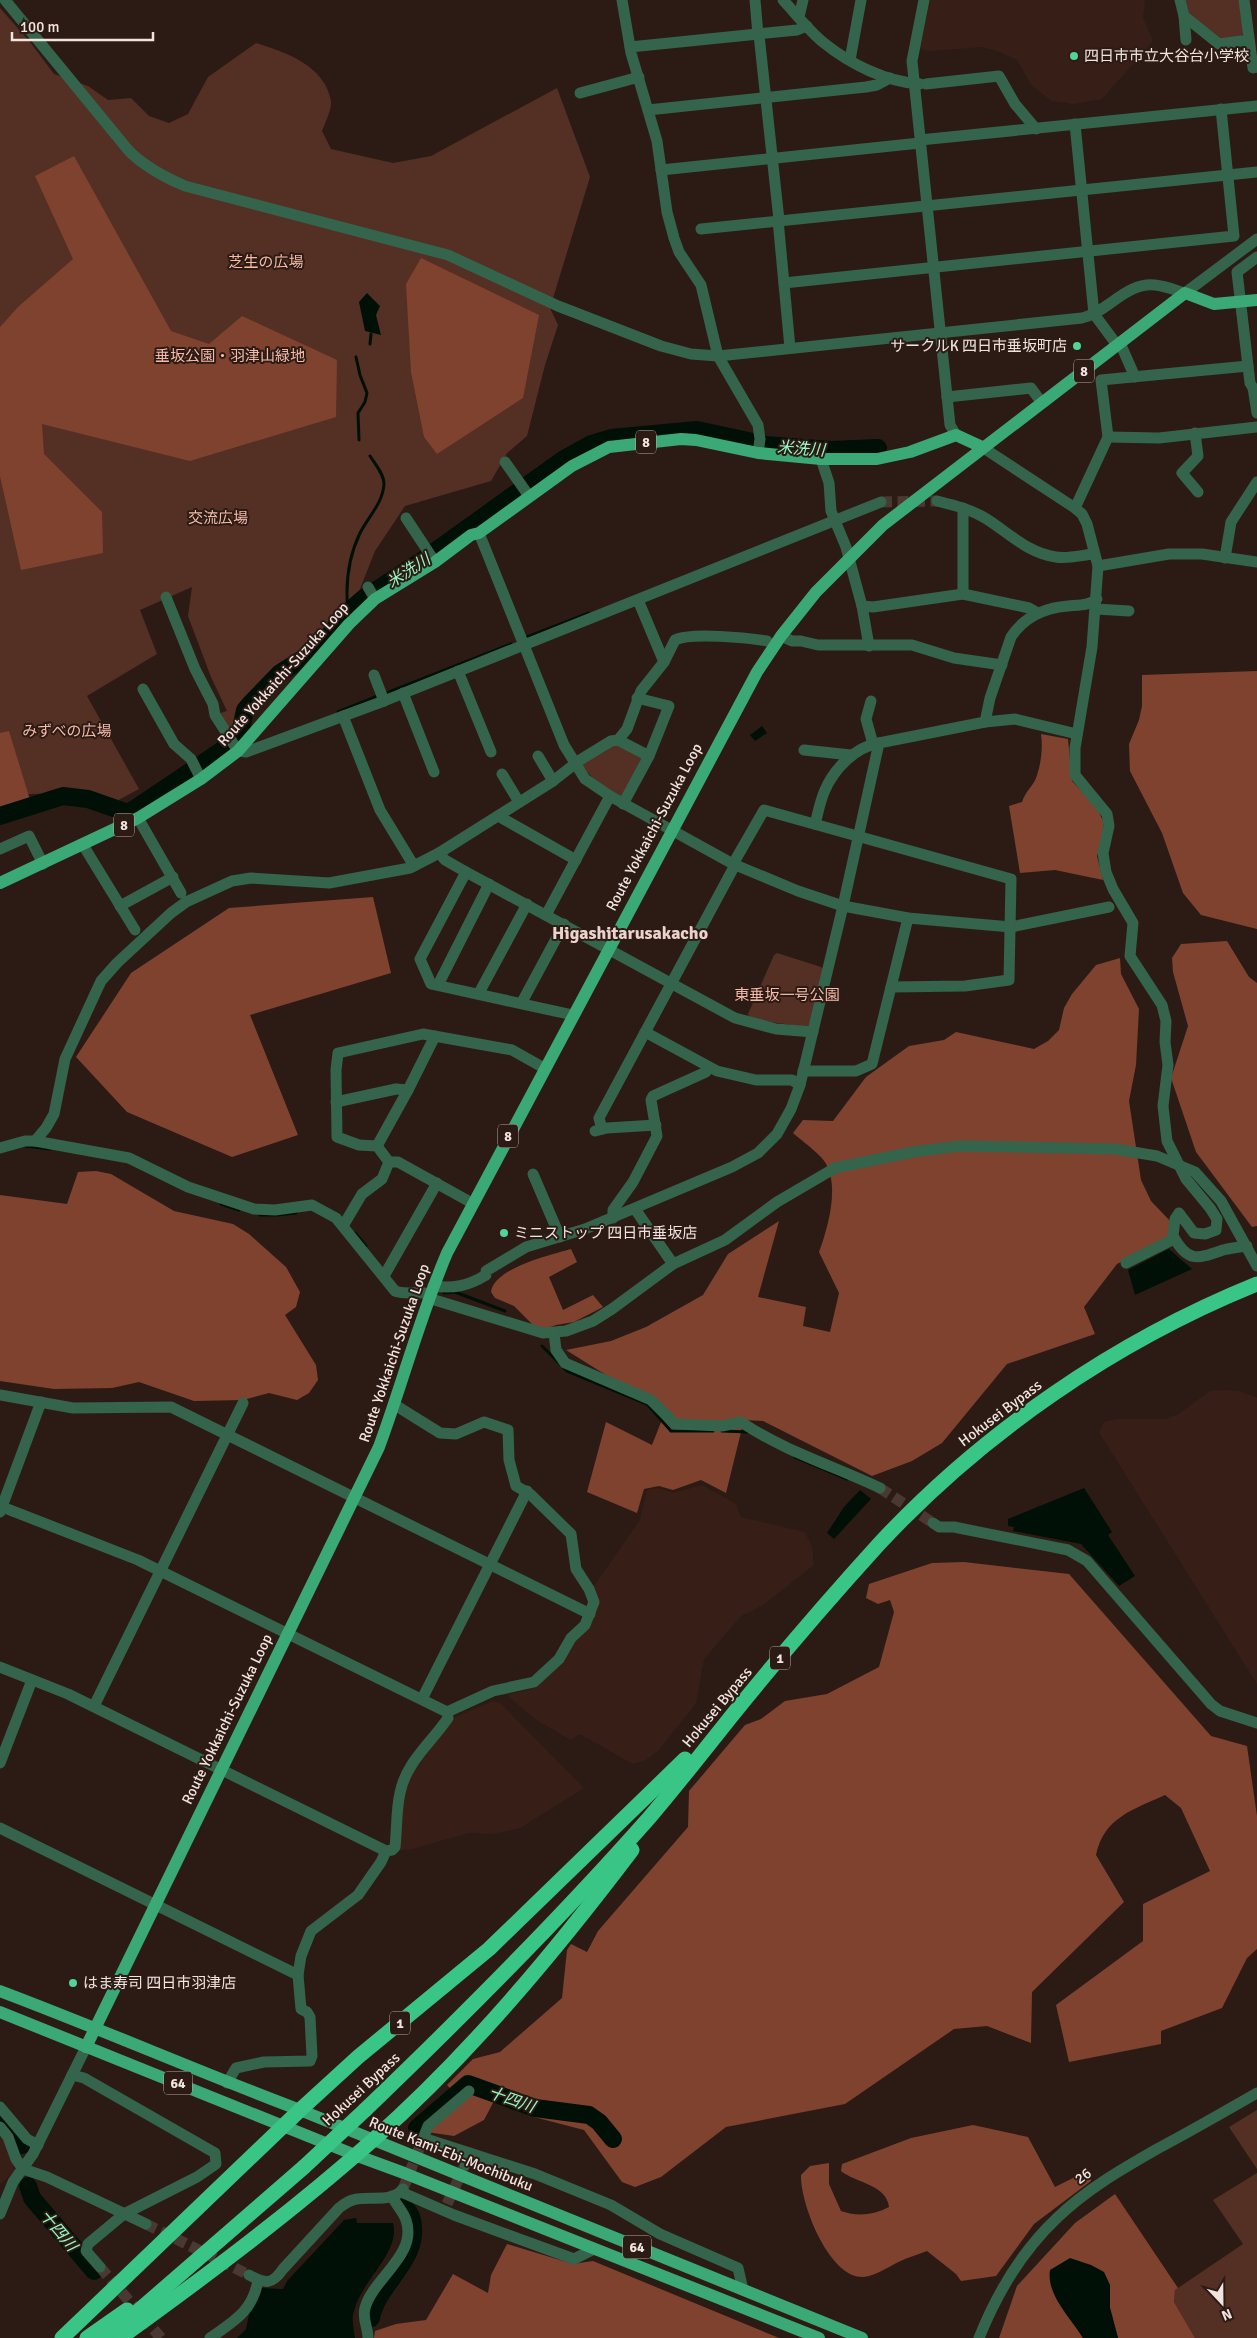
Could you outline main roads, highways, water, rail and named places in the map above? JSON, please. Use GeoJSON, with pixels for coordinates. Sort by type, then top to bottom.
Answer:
{"type":"FeatureCollection","features":[{"type":"Feature","properties":{"kind":"highway","name":"Hokusei Bypass"},"geometry":{"type":"LineString","coordinates":[[107,2338],[304,2167],[476,2002],[589,1884],[651,1815],[738,1708],[880,1543],[924,1498],[969,1459],[1067,1384],[1122,1350],[1182,1318],[1257,1284]]}},
{"type":"Feature","properties":{"kind":"highway","name":"1"},"geometry":{"type":"LineString","coordinates":[[62,2338],[283,2126],[358,2057],[489,1949],[738,1708]]}},
{"type":"Feature","properties":{"kind":"highway","name":"1"},"geometry":{"type":"LineString","coordinates":[[120,2338],[287,2212],[373,2140],[446,2069],[500,2013],[597,1895],[738,1708]]}},
{"type":"Feature","properties":{"kind":"highway","name":"Hokusei Bypass"},"geometry":{"type":"LineString","coordinates":[[87,2338],[251,2214]]}},
{"type":"Feature","properties":{"kind":"main road","name":"Route Yokkaichi-Suzuka Loop"},"geometry":{"type":"LineString","coordinates":[[86,2047],[379,1447],[395,1404],[430,1292],[472,1203],[743,696],[781,636],[816,592],[883,525],[982,447],[1185,293],[1214,304],[1241,303],[1257,300]]}},
{"type":"Feature","properties":{"kind":"main road","name":"Route Yokkaichi-Suzuka Loop"},"geometry":{"type":"LineString","coordinates":[[0,883],[138,818],[200,777],[237,749],[349,624],[372,594],[432,557],[471,535],[479,533],[524,489],[582,459],[610,447],[681,439],[759,447],[820,459],[877,460],[910,452],[956,435],[982,447]]}},
{"type":"Feature","properties":{"kind":"main road","name":"Route Kami-Ebi-Mochibuku"},"geometry":{"type":"LineString","coordinates":[[0,1991],[96,2028],[227,2083],[300,2110],[862,2338]]}},
{"type":"Feature","properties":{"kind":"main road","name":"64"},"geometry":{"type":"LineString","coordinates":[[0,2012],[355,2155],[819,2338]]}},
{"type":"Feature","properties":{"kind":"waterway"},"geometry":{"type":"LineString","coordinates":[[370,344],[371,334]]}},
{"type":"Feature","properties":{"kind":"waterway"},"geometry":{"type":"LineString","coordinates":[[356,357],[367,393],[365,402],[358,413],[359,440]]}},
{"type":"Feature","properties":{"kind":"waterway","name":"米洗川"},"geometry":{"type":"LineString","coordinates":[[0,816],[63,796],[88,799],[128,813],[221,751],[240,734],[245,710],[251,703],[280,673],[318,649],[348,612],[364,598],[423,560],[564,459],[591,444],[611,438],[697,430],[766,445],[830,450],[878,448]]}},
{"type":"Feature","properties":{"kind":"waterway"},"geometry":{"type":"LineString","coordinates":[[348,612],[347,581],[350,562],[356,542],[375,510],[384,484],[381,473],[370,456]]}},
{"type":"Feature","properties":{"kind":"waterway"},"geometry":{"type":"LineString","coordinates":[[527,637],[589,613]]}},
{"type":"Feature","properties":{"kind":"waterway"},"geometry":{"type":"LineString","coordinates":[[384,694],[511,644]]}},
{"type":"Feature","properties":{"kind":"waterway"},"geometry":{"type":"LineString","coordinates":[[338,712],[378,696]]}},
{"type":"Feature","properties":{"kind":"waterway"},"geometry":{"type":"LineString","coordinates":[[26,1146],[50,1149]]}},
{"type":"Feature","properties":{"kind":"waterway"},"geometry":{"type":"LineString","coordinates":[[221,1204],[239,1210]]}},
{"type":"Feature","properties":{"kind":"waterway"},"geometry":{"type":"LineString","coordinates":[[260,1215],[296,1213]]}},
{"type":"Feature","properties":{"kind":"waterway"},"geometry":{"type":"LineString","coordinates":[[355,1233],[366,1246]]}},
{"type":"Feature","properties":{"kind":"waterway"},"geometry":{"type":"LineString","coordinates":[[444,1293],[455,1292],[505,1311]]}},
{"type":"Feature","properties":{"kind":"waterway"},"geometry":{"type":"LineString","coordinates":[[542,1346],[567,1371],[647,1404],[671,1431],[713,1431]]}},
{"type":"Feature","properties":{"kind":"waterway"},"geometry":{"type":"LineString","coordinates":[[722,1431],[748,1432]]}},
{"type":"Feature","properties":{"kind":"waterway"},"geometry":{"type":"LineString","coordinates":[[795,1457],[847,1479]]}},
{"type":"Feature","properties":{"kind":"waterway","name":"十四川"},"geometry":{"type":"LineString","coordinates":[[417,2128],[468,2084],[535,2108],[589,2115],[599,2122],[613,2139]]}},
{"type":"Feature","properties":{"kind":"waterway","name":"十四川"},"geometry":{"type":"LineString","coordinates":[[0,2115],[22,2145]]}},
{"type":"Feature","properties":{"kind":"waterway","name":"十四川"},"geometry":{"type":"LineString","coordinates":[[28,2186],[32,2198],[94,2271]]}},
{"type":"Feature","properties":{"kind":"waterway","name":"十四川"},"geometry":{"type":"LineString","coordinates":[[371,2318],[375,2305],[405,2259],[413,2234],[411,2217],[397,2198]]}},
{"type":"Feature","properties":{"kind":"tunnel"},"geometry":{"type":"LineString","coordinates":[[881,502],[937,501]]}},
{"type":"Feature","properties":{"kind":"tunnel"},"geometry":{"type":"LineString","coordinates":[[880,1488],[933,1523]]}},
{"type":"Feature","properties":{"kind":"tunnel"},"geometry":{"type":"LineString","coordinates":[[403,2189],[421,2144]]}},
{"type":"Feature","properties":{"kind":"tunnel"},"geometry":{"type":"LineString","coordinates":[[447,2204],[464,2167]]}},
{"type":"Feature","properties":{"kind":"tunnel"},"geometry":{"type":"LineString","coordinates":[[146,2224],[249,2275]]}},
{"type":"Feature","properties":{"kind":"tunnel"},"geometry":{"type":"LineString","coordinates":[[100,2267],[161,2338]]}},
{"type":"Feature","properties":{"kind":"place","name":"四日市市立大谷台小学校"},"geometry":{"type":"Point","coordinates":[1074,56]}},
{"type":"Feature","properties":{"kind":"place","name":"サークルK 四日市垂坂町店"},"geometry":{"type":"Point","coordinates":[1077,346]}},
{"type":"Feature","properties":{"kind":"place","name":"ミニストップ 四日市垂坂店"},"geometry":{"type":"Point","coordinates":[504,1233]}},
{"type":"Feature","properties":{"kind":"place","name":"はま寿司 四日市羽津店"},"geometry":{"type":"Point","coordinates":[73,1983]}},
{"type":"Feature","properties":{"kind":"district","name":"Higashitarusakacho"},"geometry":{"type":"Point","coordinates":[630,933]}},
{"type":"Feature","properties":{"kind":"park label","name":"芝生の広場"},"geometry":{"type":"Point","coordinates":[266,262]}},
{"type":"Feature","properties":{"kind":"park label","name":"垂坂公園・羽津山緑地"},"geometry":{"type":"Point","coordinates":[230,356]}},
{"type":"Feature","properties":{"kind":"park label","name":"交流広場"},"geometry":{"type":"Point","coordinates":[218,518]}},
{"type":"Feature","properties":{"kind":"park label","name":"みずべの広場"},"geometry":{"type":"Point","coordinates":[67,731]}},
{"type":"Feature","properties":{"kind":"park label","name":"東垂坂一号公園"},"geometry":{"type":"Point","coordinates":[787,995]}}]}
